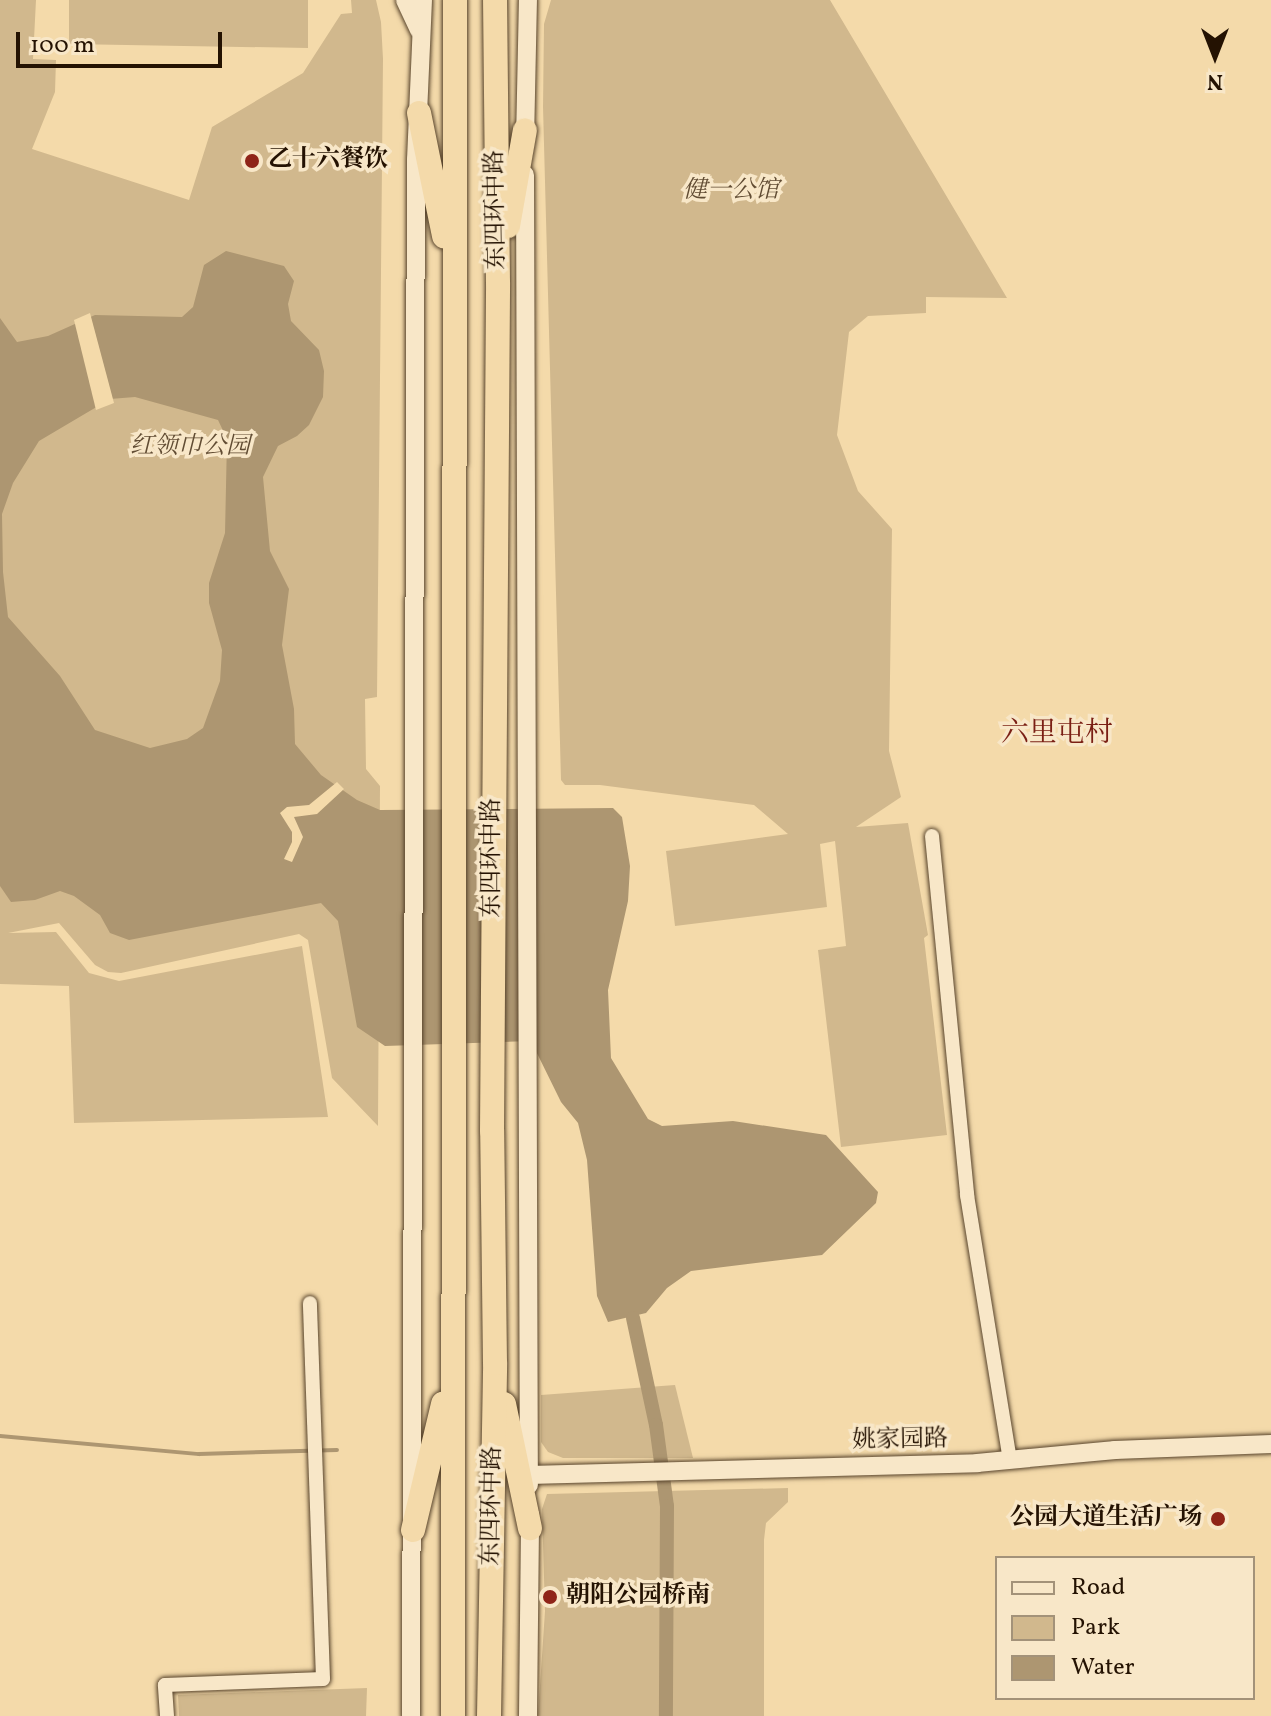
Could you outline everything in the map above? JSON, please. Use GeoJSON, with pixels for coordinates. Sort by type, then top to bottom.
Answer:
{"type":"FeatureCollection","features":[{"type":"Feature","properties":{"kind":"highway","name":"东四环中路"},"geometry":{"type":"LineString","coordinates":[[453,1716],[455,0]]}},
{"type":"Feature","properties":{"kind":"highway","name":"东四环中路"},"geometry":{"type":"LineString","coordinates":[[489,1716],[495,1363],[492,1131],[498,283],[495,0]]}},
{"type":"Feature","properties":{"kind":"highway"},"geometry":{"type":"LineString","coordinates":[[419,113],[454,285]]}},
{"type":"Feature","properties":{"kind":"highway"},"geometry":{"type":"LineString","coordinates":[[498,283],[525,130]]}},
{"type":"Feature","properties":{"kind":"highway"},"geometry":{"type":"LineString","coordinates":[[413,1530],[452,1363]]}},
{"type":"Feature","properties":{"kind":"highway"},"geometry":{"type":"LineString","coordinates":[[495,1363],[530,1528]]}},
{"type":"Feature","properties":{"kind":"street"},"geometry":{"type":"LineString","coordinates":[[405,0],[422,38]]}},
{"type":"Feature","properties":{"kind":"street"},"geometry":{"type":"LineString","coordinates":[[411,1716],[415,1132],[413,771],[419,113],[423,0]]}},
{"type":"Feature","properties":{"kind":"street","name":"东四环中路"},"geometry":{"type":"LineString","coordinates":[[528,0],[525,130],[528,1716]]}},
{"type":"Feature","properties":{"kind":"street"},"geometry":{"type":"LineString","coordinates":[[528,35],[539,0]]}},
{"type":"Feature","properties":{"kind":"street"},"geometry":{"type":"LineString","coordinates":[[932,836],[967,1195],[1010,1461]]}},
{"type":"Feature","properties":{"kind":"street"},"geometry":{"type":"LineString","coordinates":[[167,1716],[165,1685],[323,1679],[310,1303]]}},
{"type":"Feature","properties":{"kind":"street","name":"姚家园路"},"geometry":{"type":"LineString","coordinates":[[529,1475],[1010,1461],[1115,1450],[1271,1444]]}},
{"type":"Feature","properties":{"kind":"green space","name":"红领巾公园"},"geometry":{"type":"Polygon","coordinates":[[[0,0],[36,0],[33,59],[56,60],[55,92],[32,149],[189,200],[212,127],[303,73],[341,14],[352,13],[351,0],[376,0],[383,59],[377,697],[365,699],[366,769],[380,786],[378,1126],[332,1078],[308,940],[299,934],[121,973],[108,972],[95,965],[59,923],[8,933],[56,932],[89,973],[119,981],[302,946],[328,1117],[74,1123],[69,986],[0,984],[0,0]]]}},
{"type":"Feature","properties":{"kind":"green space"},"geometry":{"type":"Polygon","coordinates":[[[69,0],[308,0],[308,48],[69,44],[69,0]]]}},
{"type":"Feature","properties":{"kind":"green space","name":"健一公馆"},"geometry":{"type":"Polygon","coordinates":[[[551,0],[830,0],[1007,298],[926,297],[926,313],[868,316],[849,332],[837,435],[858,491],[892,529],[889,751],[901,797],[856,827],[908,823],[928,935],[924,938],[947,1135],[841,1147],[818,950],[846,946],[835,841],[820,844],[827,907],[675,926],[666,851],[788,834],[754,805],[600,785],[565,785],[561,780],[543,107],[544,24],[551,0]]]}},
{"type":"Feature","properties":{"kind":"green space"},"geometry":{"type":"Polygon","coordinates":[[[675,1385],[693,1458],[563,1458],[548,1452],[541,1442],[541,1395],[675,1385]]]}},
{"type":"Feature","properties":{"kind":"green space"},"geometry":{"type":"Polygon","coordinates":[[[788,1488],[788,1502],[766,1523],[764,1540],[764,1716],[538,1716],[545,1611],[542,1509],[547,1494],[788,1488]]]}},
{"type":"Feature","properties":{"kind":"green space"},"geometry":{"type":"Polygon","coordinates":[[[367,1688],[366,1716],[179,1716],[178,1695],[367,1688]]]}},
{"type":"Feature","properties":{"kind":"water"},"geometry":{"type":"Polygon","coordinates":[[[226,251],[284,266],[294,281],[288,304],[291,321],[319,350],[324,371],[323,397],[309,425],[278,446],[263,477],[270,551],[289,589],[282,645],[294,709],[295,744],[321,775],[357,800],[380,810],[613,808],[622,817],[630,866],[628,901],[608,990],[611,1058],[648,1119],[662,1126],[733,1121],[826,1135],[878,1192],[876,1203],[822,1255],[691,1271],[667,1288],[646,1313],[608,1322],[597,1296],[587,1160],[578,1123],[561,1102],[531,1041],[385,1046],[357,1027],[338,921],[321,903],[129,940],[110,933],[100,915],[74,896],[60,891],[35,900],[11,902],[0,886],[0,318],[17,342],[48,336],[95,315],[182,317],[193,307],[204,265],[226,251]],[[135,397],[110,399],[39,441],[13,483],[2,514],[8,617],[60,676],[95,730],[150,748],[187,739],[203,728],[220,681],[222,650],[209,603],[209,583],[225,533],[227,439],[218,420],[135,397]]]}},
{"type":"Feature","properties":{"kind":"pier"},"geometry":{"type":"Polygon","coordinates":[[[90,313],[114,403],[96,410],[74,320],[90,313]]]}},
{"type":"Feature","properties":{"kind":"pier"},"geometry":{"type":"Polygon","coordinates":[[[337,782],[344,789],[317,814],[294,817],[303,837],[292,862],[284,859],[292,842],[292,832],[280,813],[287,807],[309,805],[337,782]]]}},
{"type":"Feature","properties":{"kind":"waterway"},"geometry":{"type":"LineString","coordinates":[[633,1318],[656,1425],[667,1506],[666,1716]]}},
{"type":"Feature","properties":{"kind":"waterway"},"geometry":{"type":"LineString","coordinates":[[0,1436],[199,1454],[337,1450]]}},
{"type":"Feature","properties":{"kind":"place","name":"乙十六餐饮"},"geometry":{"type":"Point","coordinates":[252,161]}},
{"type":"Feature","properties":{"kind":"place","name":"公园大道生活广场"},"geometry":{"type":"Point","coordinates":[1218,1519]}},
{"type":"Feature","properties":{"kind":"place","name":"朝阳公园桥南"},"geometry":{"type":"Point","coordinates":[550,1597]}},
{"type":"Feature","properties":{"kind":"district","name":"六里屯村"},"geometry":{"type":"Point","coordinates":[1057,734]}}]}
